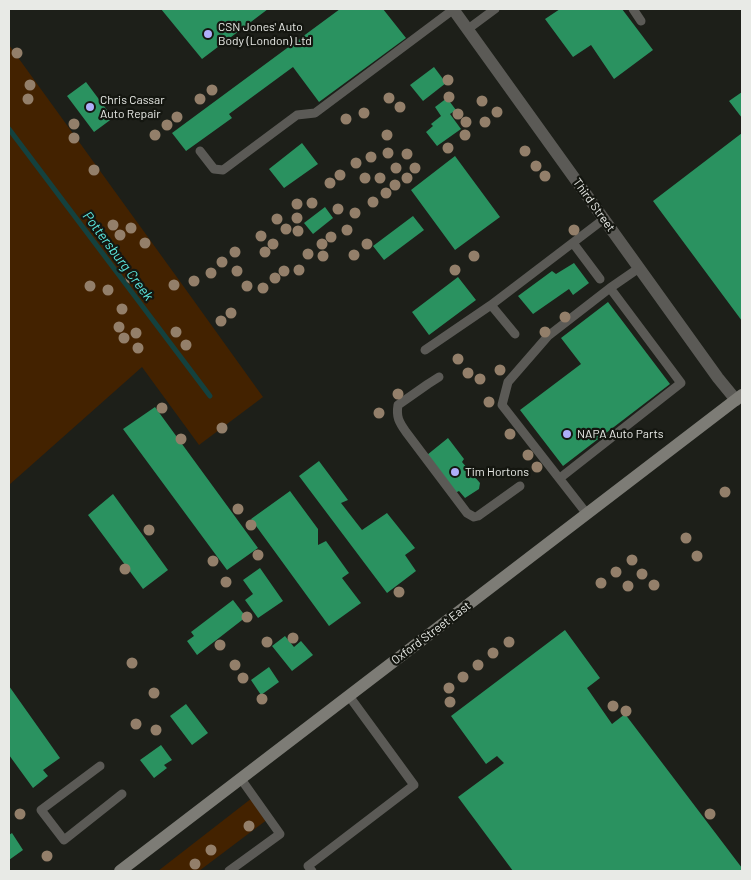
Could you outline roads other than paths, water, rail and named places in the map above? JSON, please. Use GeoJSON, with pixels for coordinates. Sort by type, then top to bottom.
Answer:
{"type":"FeatureCollection","features":[{"type":"Feature","properties":{"kind":"main road","name":"Oxford Street East"},"geometry":{"type":"LineString","coordinates":[[120,871],[739,397]]}},
{"type":"Feature","properties":{"kind":"street","name":"Third Street"},"geometry":{"type":"LineString","coordinates":[[453,9],[718,378],[739,397]]}},
{"type":"Feature","properties":{"kind":"lane"},"geometry":{"type":"LineString","coordinates":[[200,151],[214,169],[223,170],[297,115],[315,113],[453,9]]}},
{"type":"Feature","properties":{"kind":"lane"},"geometry":{"type":"LineString","coordinates":[[468,29],[495,9]]}},
{"type":"Feature","properties":{"kind":"lane"},"geometry":{"type":"LineString","coordinates":[[633,9],[641,21]]}},
{"type":"Feature","properties":{"kind":"lane"},"geometry":{"type":"LineString","coordinates":[[426,350],[492,305],[604,219]]}},
{"type":"Feature","properties":{"kind":"lane"},"geometry":{"type":"LineString","coordinates":[[573,243],[600,279]]}},
{"type":"Feature","properties":{"kind":"lane"},"geometry":{"type":"LineString","coordinates":[[587,514],[502,405],[508,382],[548,336],[639,268]]}},
{"type":"Feature","properties":{"kind":"lane"},"geometry":{"type":"LineString","coordinates":[[560,478],[681,383],[610,288]]}},
{"type":"Feature","properties":{"kind":"lane"},"geometry":{"type":"LineString","coordinates":[[492,305],[515,334]]}},
{"type":"Feature","properties":{"kind":"lane"},"geometry":{"type":"LineString","coordinates":[[439,377],[398,405],[396,414],[400,424],[467,513],[474,517],[520,486]]}},
{"type":"Feature","properties":{"kind":"lane"},"geometry":{"type":"LineString","coordinates":[[312,871],[308,866],[414,785],[349,696]]}},
{"type":"Feature","properties":{"kind":"lane"},"geometry":{"type":"LineString","coordinates":[[100,766],[41,810],[64,840],[122,794]]}},
{"type":"Feature","properties":{"kind":"lane"},"geometry":{"type":"LineString","coordinates":[[230,871],[280,834],[241,778]]}},
{"type":"Feature","properties":{"kind":"waterway","name":"Pottersburg Creek"},"geometry":{"type":"LineString","coordinates":[[9,129],[210,396]]}},
{"type":"Feature","properties":{"kind":"place","name":"CSN Jones' Auto Body (London) Ltd"},"geometry":{"type":"Point","coordinates":[208,34]}},
{"type":"Feature","properties":{"kind":"place","name":"Chris Cassar Auto Repair"},"geometry":{"type":"Point","coordinates":[90,107]}},
{"type":"Feature","properties":{"kind":"place","name":"NAPA Auto Parts"},"geometry":{"type":"Point","coordinates":[567,434]}},
{"type":"Feature","properties":{"kind":"place","name":"Tim Hortons"},"geometry":{"type":"Point","coordinates":[455,472]}}]}
